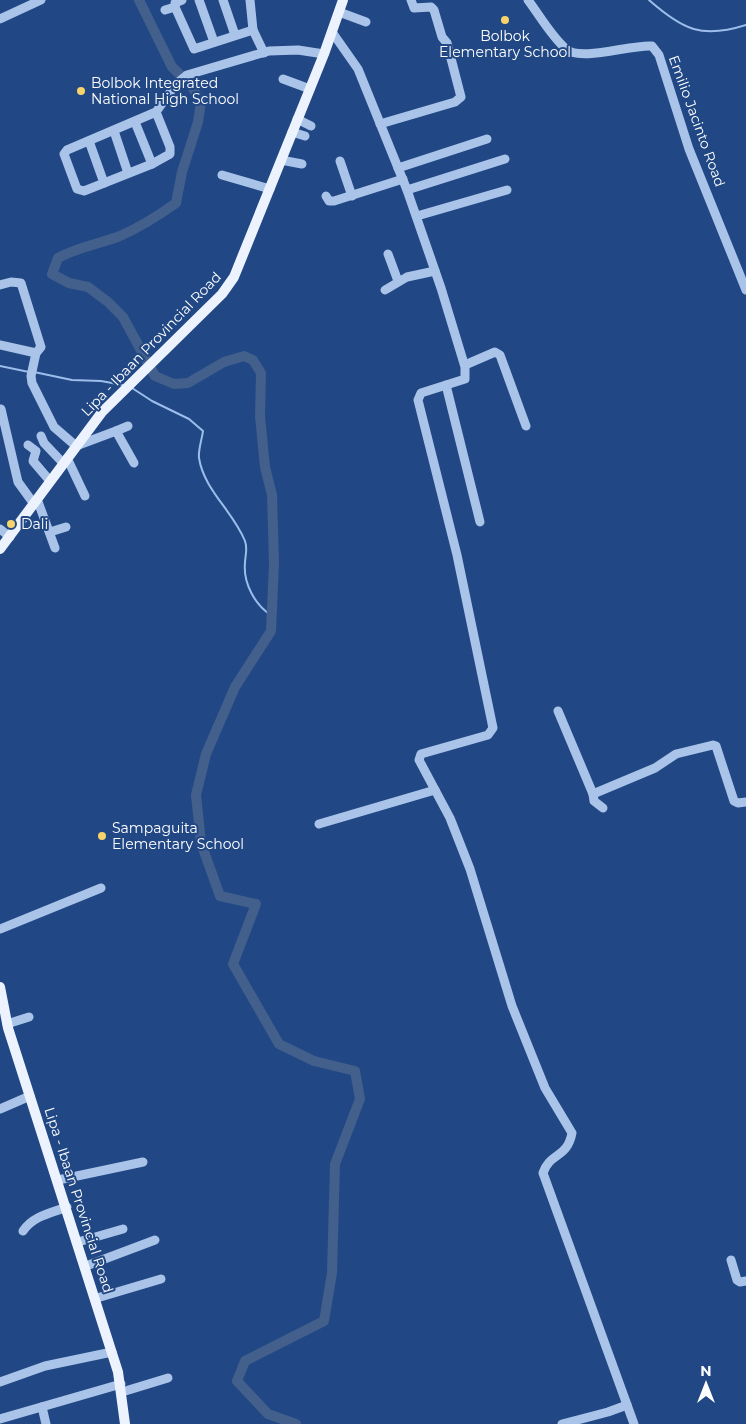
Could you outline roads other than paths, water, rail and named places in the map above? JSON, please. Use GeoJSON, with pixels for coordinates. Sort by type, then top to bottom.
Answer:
{"type":"FeatureCollection","features":[{"type":"Feature","properties":{"kind":"main road","name":"Lipa - Ibaan Provincial Road"},"geometry":{"type":"LineString","coordinates":[[0,549],[102,412],[222,294],[234,277],[324,54],[343,0]]}},
{"type":"Feature","properties":{"kind":"main road","name":"Lipa - Ibaan Provincial Road"},"geometry":{"type":"LineString","coordinates":[[0,987],[5,1027],[58,1180],[112,1352],[121,1388],[125,1424]]}},
{"type":"Feature","properties":{"kind":"street"},"geometry":{"type":"LineString","coordinates":[[0,19],[41,0]]}},
{"type":"Feature","properties":{"kind":"street"},"geometry":{"type":"LineString","coordinates":[[182,0],[175,3],[170,9],[192,48],[196,50],[214,42],[254,30]]}},
{"type":"Feature","properties":{"kind":"street"},"geometry":{"type":"LineString","coordinates":[[199,0],[214,42]]}},
{"type":"Feature","properties":{"kind":"street"},"geometry":{"type":"LineString","coordinates":[[223,0],[235,36]]}},
{"type":"Feature","properties":{"kind":"street"},"geometry":{"type":"LineString","coordinates":[[250,0],[254,30],[264,53]]}},
{"type":"Feature","properties":{"kind":"street"},"geometry":{"type":"LineString","coordinates":[[380,124],[455,102],[461,97],[447,42],[442,37],[434,10],[431,7],[414,8],[411,0]]}},
{"type":"Feature","properties":{"kind":"street","name":"Emilio Jacinto Road"},"geometry":{"type":"LineString","coordinates":[[528,0],[559,42],[572,53],[585,54],[640,44],[652,46],[659,56],[689,149],[724,229],[746,290]]}},
{"type":"Feature","properties":{"kind":"street"},"geometry":{"type":"LineString","coordinates":[[338,12],[366,22]]}},
{"type":"Feature","properties":{"kind":"street"},"geometry":{"type":"LineString","coordinates":[[332,32],[358,69],[403,179],[417,216],[465,365],[465,379],[421,393],[418,400],[457,555],[493,728],[488,735],[419,755],[419,760],[450,818],[470,869],[516,1015],[545,1088],[572,1133],[570,1144],[565,1151],[546,1163],[543,1173],[634,1424]]}},
{"type":"Feature","properties":{"kind":"street"},"geometry":{"type":"LineString","coordinates":[[156,112],[172,152],[152,164],[84,191],[77,189],[65,158],[67,150],[156,112],[176,84],[187,75],[264,53],[298,50],[324,54]]}},
{"type":"Feature","properties":{"kind":"street"},"geometry":{"type":"LineString","coordinates":[[283,79],[310,89]]}},
{"type":"Feature","properties":{"kind":"street"},"geometry":{"type":"LineString","coordinates":[[297,119],[311,126]]}},
{"type":"Feature","properties":{"kind":"street"},"geometry":{"type":"LineString","coordinates":[[135,122],[152,164]]}},
{"type":"Feature","properties":{"kind":"street"},"geometry":{"type":"LineString","coordinates":[[114,131],[128,173]]}},
{"type":"Feature","properties":{"kind":"street"},"geometry":{"type":"LineString","coordinates":[[292,132],[306,136]]}},
{"type":"Feature","properties":{"kind":"street"},"geometry":{"type":"LineString","coordinates":[[398,168],[487,139]]}},
{"type":"Feature","properties":{"kind":"street"},"geometry":{"type":"LineString","coordinates":[[90,141],[104,183]]}},
{"type":"Feature","properties":{"kind":"street"},"geometry":{"type":"LineString","coordinates":[[407,190],[505,159]]}},
{"type":"Feature","properties":{"kind":"street"},"geometry":{"type":"LineString","coordinates":[[281,160],[302,164]]}},
{"type":"Feature","properties":{"kind":"street"},"geometry":{"type":"LineString","coordinates":[[340,161],[352,196]]}},
{"type":"Feature","properties":{"kind":"street"},"geometry":{"type":"LineString","coordinates":[[222,175],[270,189]]}},
{"type":"Feature","properties":{"kind":"street"},"geometry":{"type":"LineString","coordinates":[[326,196],[331,202],[403,179]]}},
{"type":"Feature","properties":{"kind":"street"},"geometry":{"type":"LineString","coordinates":[[417,216],[507,190]]}},
{"type":"Feature","properties":{"kind":"street"},"geometry":{"type":"LineString","coordinates":[[388,254],[398,281]]}},
{"type":"Feature","properties":{"kind":"street"},"geometry":{"type":"LineString","coordinates":[[384,290],[394,286],[398,281],[435,271]]}},
{"type":"Feature","properties":{"kind":"street"},"geometry":{"type":"LineString","coordinates":[[0,285],[11,282],[21,283],[41,348],[36,353],[32,383],[54,426],[78,444],[116,432],[128,426]]}},
{"type":"Feature","properties":{"kind":"street"},"geometry":{"type":"LineString","coordinates":[[0,345],[36,353]]}},
{"type":"Feature","properties":{"kind":"street"},"geometry":{"type":"LineString","coordinates":[[465,365],[495,352],[500,355],[526,426]]}},
{"type":"Feature","properties":{"kind":"street"},"geometry":{"type":"LineString","coordinates":[[446,385],[480,522]]}},
{"type":"Feature","properties":{"kind":"street"},"geometry":{"type":"LineString","coordinates":[[1,408],[18,482],[36,502],[55,548]]}},
{"type":"Feature","properties":{"kind":"street"},"geometry":{"type":"LineString","coordinates":[[116,432],[134,462]]}},
{"type":"Feature","properties":{"kind":"street"},"geometry":{"type":"LineString","coordinates":[[42,436],[44,443],[65,461],[85,496]]}},
{"type":"Feature","properties":{"kind":"street"},"geometry":{"type":"LineString","coordinates":[[28,445],[36,451],[33,462],[50,481]]}},
{"type":"Feature","properties":{"kind":"street"},"geometry":{"type":"LineString","coordinates":[[50,532],[66,527]]}},
{"type":"Feature","properties":{"kind":"street"},"geometry":{"type":"LineString","coordinates":[[0,529],[10,537]]}},
{"type":"Feature","properties":{"kind":"street"},"geometry":{"type":"LineString","coordinates":[[558,711],[593,794],[594,801],[603,808]]}},
{"type":"Feature","properties":{"kind":"street"},"geometry":{"type":"LineString","coordinates":[[593,794],[655,768],[676,754],[712,745],[716,746],[734,801],[738,804],[746,802]]}},
{"type":"Feature","properties":{"kind":"street"},"geometry":{"type":"LineString","coordinates":[[319,824],[435,790]]}},
{"type":"Feature","properties":{"kind":"street"},"geometry":{"type":"LineString","coordinates":[[0,929],[101,888]]}},
{"type":"Feature","properties":{"kind":"street"},"geometry":{"type":"LineString","coordinates":[[5,1027],[29,1017]]}},
{"type":"Feature","properties":{"kind":"street"},"geometry":{"type":"LineString","coordinates":[[0,1109],[30,1096]]}},
{"type":"Feature","properties":{"kind":"street"},"geometry":{"type":"LineString","coordinates":[[58,1180],[143,1162]]}},
{"type":"Feature","properties":{"kind":"street"},"geometry":{"type":"LineString","coordinates":[[23,1231],[35,1219],[67,1208]]}},
{"type":"Feature","properties":{"kind":"street"},"geometry":{"type":"LineString","coordinates":[[78,1242],[123,1229]]}},
{"type":"Feature","properties":{"kind":"street"},"geometry":{"type":"LineString","coordinates":[[86,1266],[155,1240]]}},
{"type":"Feature","properties":{"kind":"street"},"geometry":{"type":"LineString","coordinates":[[731,1260],[737,1280],[746,1281]]}},
{"type":"Feature","properties":{"kind":"street"},"geometry":{"type":"LineString","coordinates":[[96,1298],[161,1278]]}},
{"type":"Feature","properties":{"kind":"street"},"geometry":{"type":"LineString","coordinates":[[0,1382],[45,1366],[112,1352]]}},
{"type":"Feature","properties":{"kind":"street"},"geometry":{"type":"LineString","coordinates":[[0,1419],[42,1407],[168,1378]]}},
{"type":"Feature","properties":{"kind":"street"},"geometry":{"type":"LineString","coordinates":[[562,1424],[608,1412],[627,1404]]}},
{"type":"Feature","properties":{"kind":"street"},"geometry":{"type":"LineString","coordinates":[[42,1407],[46,1424]]}},
{"type":"Feature","properties":{"kind":"waterway"},"geometry":{"type":"LineString","coordinates":[[139,0],[172,67],[191,85],[201,102],[198,122],[182,172],[176,203],[149,221],[120,236],[81,248],[58,258],[52,274],[69,283],[88,287],[108,302],[123,317],[155,376],[174,384],[188,383],[224,362],[244,356],[253,360],[261,373],[260,416],[265,467],[272,495],[274,563],[271,631],[235,687],[206,754],[196,795],[201,843],[220,896],[256,904],[233,964],[279,1044],[314,1061],[355,1071],[360,1099],[335,1164],[332,1273],[324,1321],[245,1361],[237,1381],[268,1414],[296,1424]]}},
{"type":"Feature","properties":{"kind":"waterway"},"geometry":{"type":"LineString","coordinates":[[649,0],[672,19],[694,29],[717,31],[746,25]]}},
{"type":"Feature","properties":{"kind":"waterway"},"geometry":{"type":"LineString","coordinates":[[0,366],[29,372]]}},
{"type":"Feature","properties":{"kind":"waterway"},"geometry":{"type":"LineString","coordinates":[[34,372],[72,380],[101,381],[123,385]]}},
{"type":"Feature","properties":{"kind":"waterway"},"geometry":{"type":"LineString","coordinates":[[132,388],[152,401],[189,419],[203,431],[199,455],[202,470],[245,541],[245,571],[251,593],[265,611],[271,615]]}},
{"type":"Feature","properties":{"kind":"place","name":"Bolbok Elementary School"},"geometry":{"type":"Point","coordinates":[505,20]}},
{"type":"Feature","properties":{"kind":"place","name":"Bolbok Integrated National High School"},"geometry":{"type":"Point","coordinates":[81,91]}},
{"type":"Feature","properties":{"kind":"place","name":"Dali"},"geometry":{"type":"Point","coordinates":[11,524]}},
{"type":"Feature","properties":{"kind":"place","name":"Sampaguita Elementary School"},"geometry":{"type":"Point","coordinates":[102,836]}}]}
